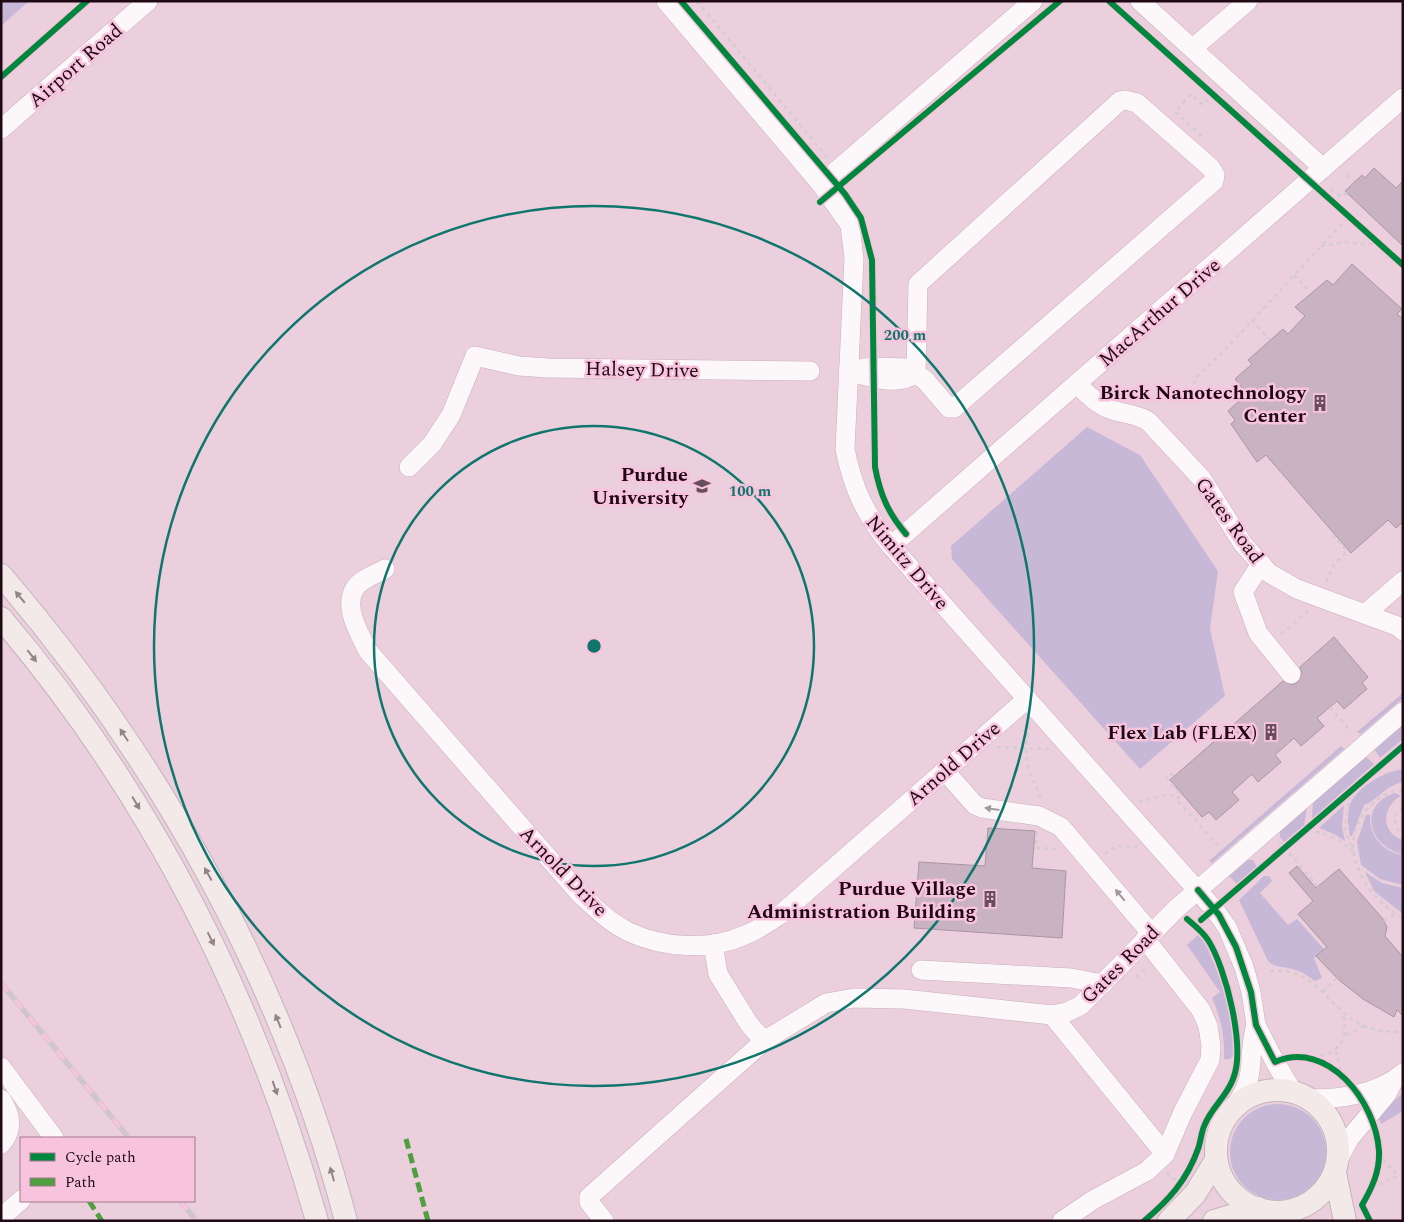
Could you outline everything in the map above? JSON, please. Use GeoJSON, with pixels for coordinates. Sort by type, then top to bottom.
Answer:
{"type":"FeatureCollection","features":[{"type":"Feature","properties":{"kind":"main road"},"geometry":{"type":"LineString","coordinates":[[1,576],[72,662],[114,720],[182,826],[212,881],[249,956],[296,1066],[327,1156],[346,1221]]}},
{"type":"Feature","properties":{"kind":"main road"},"geometry":{"type":"LineString","coordinates":[[1,618],[51,680],[112,766],[189,895],[246,1013],[270,1074],[300,1160],[317,1221]]}},
{"type":"Feature","properties":{"kind":"main road"},"geometry":{"type":"LineString","coordinates":[[1337,1166],[1313,1201],[1303,1206],[1291,1217],[1258,1208],[1236,1196],[1227,1186],[1216,1160],[1216,1146],[1222,1126],[1235,1106],[1246,1099],[1267,1091],[1300,1095],[1329,1119],[1338,1142],[1337,1166],[1345,1221]]}},
{"type":"Feature","properties":{"kind":"main road"},"geometry":{"type":"LineString","coordinates":[[1170,1221],[1194,1194],[1216,1160]]}},
{"type":"Feature","properties":{"kind":"main road"},"geometry":{"type":"LineString","coordinates":[[1214,1221],[1258,1208]]}},
{"type":"Feature","properties":{"kind":"street","name":"Airport Road"},"geometry":{"type":"LineString","coordinates":[[1,129],[148,1]]}},
{"type":"Feature","properties":{"kind":"street","name":"Nimitz Drive"},"geometry":{"type":"LineString","coordinates":[[666,1],[821,184],[842,211],[850,225],[853,237],[854,259],[845,449],[851,478],[861,505],[891,546],[1219,915],[1236,947],[1252,992],[1256,1025],[1275,1062],[1300,1095]]}},
{"type":"Feature","properties":{"kind":"street"},"geometry":{"type":"LineString","coordinates":[[821,184],[1033,1]]}},
{"type":"Feature","properties":{"kind":"street"},"geometry":{"type":"LineString","coordinates":[[1140,1],[1323,168]]}},
{"type":"Feature","properties":{"kind":"street"},"geometry":{"type":"LineString","coordinates":[[1193,48],[1248,1]]}},
{"type":"Feature","properties":{"kind":"street","name":"MacArthur Drive"},"geometry":{"type":"LineString","coordinates":[[891,546],[1403,98]]}},
{"type":"Feature","properties":{"kind":"street"},"geometry":{"type":"LineString","coordinates":[[1125,100],[1136,103],[1211,168],[1215,175],[1214,181],[954,408],[949,408],[925,380],[916,374],[918,284],[1120,101],[1125,100]]}},
{"type":"Feature","properties":{"kind":"street","name":"Halsey Drive"},"geometry":{"type":"LineString","coordinates":[[409,468],[432,444],[451,416],[475,356],[519,366],[548,368],[810,371]]}},
{"type":"Feature","properties":{"kind":"street"},"geometry":{"type":"LineString","coordinates":[[848,370],[884,380],[906,380],[916,374]]}},
{"type":"Feature","properties":{"kind":"street","name":"Gates Road"},"geometry":{"type":"LineString","coordinates":[[1077,384],[1092,399],[1107,408],[1138,415],[1148,421],[1202,479],[1243,544],[1269,573],[1297,589],[1397,626],[1403,631]]}},
{"type":"Feature","properties":{"kind":"street"},"geometry":{"type":"LineString","coordinates":[[1260,564],[1243,592],[1258,633],[1291,674]]}},
{"type":"Feature","properties":{"kind":"street","name":"Arnold Drive"},"geometry":{"type":"LineString","coordinates":[[385,568],[355,588],[352,603],[353,620],[368,651],[560,871],[602,914],[628,932],[652,940],[678,944],[713,944],[744,936],[781,914],[1027,699]]}},
{"type":"Feature","properties":{"kind":"street"},"geometry":{"type":"LineString","coordinates":[[1365,614],[1403,580]]}},
{"type":"Feature","properties":{"kind":"street","name":"Gates Road"},"geometry":{"type":"LineString","coordinates":[[604,1221],[589,1202],[588,1197],[764,1041],[826,1003],[854,998],[904,1000],[1052,1015],[1067,1012],[1080,1006],[1148,936],[1198,890],[1403,712]]}},
{"type":"Feature","properties":{"kind":"street"},"geometry":{"type":"LineString","coordinates":[[944,770],[975,805],[982,808],[1039,816],[1054,822],[1080,847],[1148,936],[1200,1010],[1208,1026],[1211,1046],[1210,1060],[1182,1112],[1165,1154],[1147,1171],[1094,1200],[1062,1221]]}},
{"type":"Feature","properties":{"kind":"street"},"geometry":{"type":"LineString","coordinates":[[713,944],[718,974],[748,1024],[764,1041]]}},
{"type":"Feature","properties":{"kind":"street"},"geometry":{"type":"LineString","coordinates":[[921,970],[1071,978],[1103,984]]}},
{"type":"Feature","properties":{"kind":"street"},"geometry":{"type":"LineString","coordinates":[[1052,1015],[1165,1154]]}},
{"type":"Feature","properties":{"kind":"street","name":"Nimitz Drive"},"geometry":{"type":"LineString","coordinates":[[1235,1106],[1249,1085],[1253,1036],[1256,1025]]}},
{"type":"Feature","properties":{"kind":"street"},"geometry":{"type":"LineString","coordinates":[[1,1067],[53,1137]]}},
{"type":"Feature","properties":{"kind":"street"},"geometry":{"type":"LineString","coordinates":[[1300,1095],[1326,1099],[1358,1094],[1399,1076]]}},
{"type":"Feature","properties":{"kind":"street"},"geometry":{"type":"LineString","coordinates":[[1337,1166],[1349,1139],[1386,1095],[1399,1076]]}},
{"type":"Feature","properties":{"kind":"street"},"geometry":{"type":"LineString","coordinates":[[1,1099],[9,1111],[11,1129],[1,1144]]}},
{"type":"Feature","properties":{"kind":"street"},"geometry":{"type":"LineString","coordinates":[[1,1218],[20,1201]]}},
{"type":"Feature","properties":{"kind":"path"},"geometry":{"type":"LineString","coordinates":[[696,1],[838,170]]}},
{"type":"Feature","properties":{"kind":"path"},"geometry":{"type":"LineString","coordinates":[[1204,88],[1219,102]]}},
{"type":"Feature","properties":{"kind":"path"},"geometry":{"type":"LineString","coordinates":[[1203,137],[1175,112],[1191,94],[1203,105],[1212,95]]}},
{"type":"Feature","properties":{"kind":"path"},"geometry":{"type":"LineString","coordinates":[[1347,174],[1354,181]]}},
{"type":"Feature","properties":{"kind":"path"},"geometry":{"type":"LineString","coordinates":[[1331,189],[1340,197],[1347,192]]}},
{"type":"Feature","properties":{"kind":"path"},"geometry":{"type":"LineString","coordinates":[[1342,211],[1356,223]]}},
{"type":"Feature","properties":{"kind":"path"},"geometry":{"type":"LineString","coordinates":[[1204,397],[1194,383],[1194,379],[1224,351],[1348,216]]}},
{"type":"Feature","properties":{"kind":"path"},"geometry":{"type":"LineString","coordinates":[[1370,236],[1384,248]]}},
{"type":"Feature","properties":{"kind":"path"},"geometry":{"type":"LineString","coordinates":[[1321,246],[1347,242],[1366,245],[1378,242]]}},
{"type":"Feature","properties":{"kind":"path"},"geometry":{"type":"LineString","coordinates":[[1294,275],[1307,289]]}},
{"type":"Feature","properties":{"kind":"path"},"geometry":{"type":"LineString","coordinates":[[1252,320],[1270,340]]}},
{"type":"Feature","properties":{"kind":"path"},"geometry":{"type":"LineString","coordinates":[[1324,588],[1334,565],[1347,551],[1333,535]]}},
{"type":"Feature","properties":{"kind":"path"},"geometry":{"type":"LineString","coordinates":[[1268,645],[1314,606]]}},
{"type":"Feature","properties":{"kind":"path"},"geometry":{"type":"LineString","coordinates":[[1330,707],[1351,732]]}},
{"type":"Feature","properties":{"kind":"path"},"geometry":{"type":"LineString","coordinates":[[1030,724],[1026,748],[1029,772],[1036,783],[1041,800]]}},
{"type":"Feature","properties":{"kind":"path"},"geometry":{"type":"LineString","coordinates":[[993,747],[1053,749]]}},
{"type":"Feature","properties":{"kind":"path"},"geometry":{"type":"LineString","coordinates":[[1174,776],[1172,774],[1167,778],[1181,795],[1176,799]]}},
{"type":"Feature","properties":{"kind":"path"},"geometry":{"type":"LineString","coordinates":[[1343,798],[1356,787]]}},
{"type":"Feature","properties":{"kind":"path"},"geometry":{"type":"LineString","coordinates":[[1353,851],[1357,827],[1367,809],[1381,796],[1389,792],[1403,791]]}},
{"type":"Feature","properties":{"kind":"path"},"geometry":{"type":"LineString","coordinates":[[1350,792],[1346,829],[1365,884],[1382,905],[1403,918]]}},
{"type":"Feature","properties":{"kind":"path"},"geometry":{"type":"LineString","coordinates":[[1138,802],[1169,794],[1184,807],[1219,847]]}},
{"type":"Feature","properties":{"kind":"path"},"geometry":{"type":"LineString","coordinates":[[1184,807],[1188,804]]}},
{"type":"Feature","properties":{"kind":"path"},"geometry":{"type":"LineString","coordinates":[[1403,808],[1398,811],[1394,818],[1398,830],[1403,834]]}},
{"type":"Feature","properties":{"kind":"path"},"geometry":{"type":"LineString","coordinates":[[1300,836],[1315,823]]}},
{"type":"Feature","properties":{"kind":"path"},"geometry":{"type":"LineString","coordinates":[[1038,828],[1035,848],[1070,850],[1080,847]]}},
{"type":"Feature","properties":{"kind":"path"},"geometry":{"type":"LineString","coordinates":[[1268,829],[1319,888]]}},
{"type":"Feature","properties":{"kind":"path"},"geometry":{"type":"LineString","coordinates":[[1308,829],[1336,838],[1353,851]]}},
{"type":"Feature","properties":{"kind":"path"},"geometry":{"type":"LineString","coordinates":[[1280,854],[1293,842]]}},
{"type":"Feature","properties":{"kind":"path"},"geometry":{"type":"LineString","coordinates":[[1094,863],[1108,850],[1117,846],[1142,848]]}},
{"type":"Feature","properties":{"kind":"path"},"geometry":{"type":"LineString","coordinates":[[1384,920],[1395,914]]}},
{"type":"Feature","properties":{"kind":"path"},"geometry":{"type":"LineString","coordinates":[[1136,976],[1151,964]]}},
{"type":"Feature","properties":{"kind":"path"},"geometry":{"type":"LineString","coordinates":[[1270,971],[1280,970],[1296,973],[1323,992],[1343,1011],[1364,1026],[1385,1031],[1403,1032]]}},
{"type":"Feature","properties":{"kind":"path"},"geometry":{"type":"LineString","coordinates":[[1323,992],[1337,978]]}},
{"type":"Feature","properties":{"kind":"path"},"geometry":{"type":"LineString","coordinates":[[1343,1011],[1346,1035]]}},
{"type":"Feature","properties":{"kind":"path"},"geometry":{"type":"LineString","coordinates":[[1313,1059],[1336,1050],[1346,1035],[1364,1026]]}},
{"type":"Feature","properties":{"kind":"path"},"geometry":{"type":"LineString","coordinates":[[1336,1050],[1342,1077]]}},
{"type":"Feature","properties":{"kind":"path"},"geometry":{"type":"LineString","coordinates":[[1303,1057],[1323,1062]]}},
{"type":"Feature","properties":{"kind":"path"},"geometry":{"type":"LineString","coordinates":[[1334,1070],[1358,1094]]}},
{"type":"Feature","properties":{"kind":"path"},"geometry":{"type":"LineString","coordinates":[[1378,1143],[1378,1165]]}},
{"type":"Feature","properties":{"kind":"path"},"geometry":{"type":"LineString","coordinates":[[1379,1152],[1386,1164],[1403,1178]]}},
{"type":"Feature","properties":{"kind":"path"},"geometry":{"type":"LineString","coordinates":[[1370,1192],[1376,1175]]}},
{"type":"Feature","properties":{"kind":"path"},"geometry":{"type":"LineString","coordinates":[[1370,1192],[1399,1176]]}},
{"type":"Feature","properties":{"kind":"path"},"geometry":{"type":"LineString","coordinates":[[1177,1191],[1185,1178]]}},
{"type":"Feature","properties":{"kind":"shaded area"},"geometry":{"type":"Polygon","coordinates":[[[1,1],[29,1],[1,26],[1,1]]]}},
{"type":"Feature","properties":{"kind":"shaded area"},"geometry":{"type":"Polygon","coordinates":[[[1087,427],[1140,455],[1218,571],[1210,629],[1225,696],[1140,769],[952,559],[951,546],[1087,427]]]}},
{"type":"Feature","properties":{"kind":"shaded area"},"geometry":{"type":"Polygon","coordinates":[[[1403,693],[1403,698],[1361,734],[1357,732],[1403,693]]]}},
{"type":"Feature","properties":{"kind":"shaded area"},"geometry":{"type":"Polygon","coordinates":[[[1403,722],[1403,739],[1380,758],[1374,749],[1403,722]]]}},
{"type":"Feature","properties":{"kind":"shaded area"},"geometry":{"type":"Polygon","coordinates":[[[1341,746],[1344,749],[1212,863],[1209,861],[1341,746]]]}},
{"type":"Feature","properties":{"kind":"shaded area"},"geometry":{"type":"Polygon","coordinates":[[[1365,756],[1374,764],[1312,819],[1313,802],[1365,756]]]}},
{"type":"Feature","properties":{"kind":"shaded area"},"geometry":{"type":"Polygon","coordinates":[[[1403,769],[1403,782],[1392,786],[1364,805],[1352,836],[1350,836],[1348,812],[1352,800],[1362,789],[1375,780],[1403,769]]]}},
{"type":"Feature","properties":{"kind":"shaded area"},"geometry":{"type":"Polygon","coordinates":[[[1395,793],[1401,796],[1390,806],[1386,819],[1390,832],[1403,840],[1403,854],[1391,850],[1382,843],[1372,825],[1375,807],[1383,799],[1395,793]]]}},
{"type":"Feature","properties":{"kind":"shaded area"},"geometry":{"type":"Polygon","coordinates":[[[1344,805],[1342,827],[1345,841],[1319,828],[1344,805]]]}},
{"type":"Feature","properties":{"kind":"shaded area"},"geometry":{"type":"Polygon","coordinates":[[[1307,808],[1304,825],[1284,842],[1280,837],[1280,831],[1307,808]]]}},
{"type":"Feature","properties":{"kind":"shaded area"},"geometry":{"type":"Polygon","coordinates":[[[1366,815],[1370,815],[1372,830],[1379,842],[1389,850],[1403,855],[1403,885],[1380,879],[1361,865],[1357,842],[1366,815]]]}},
{"type":"Feature","properties":{"kind":"shaded area"},"geometry":{"type":"Polygon","coordinates":[[[1248,860],[1253,860],[1257,867],[1237,884],[1229,876],[1248,860]]]}},
{"type":"Feature","properties":{"kind":"shaded area"},"geometry":{"type":"Polygon","coordinates":[[[1365,872],[1382,883],[1403,888],[1403,914],[1374,891],[1365,872]]]}},
{"type":"Feature","properties":{"kind":"shaded area"},"geometry":{"type":"Polygon","coordinates":[[[1264,876],[1269,876],[1272,881],[1260,893],[1288,925],[1297,919],[1324,949],[1314,958],[1322,978],[1315,981],[1298,971],[1276,966],[1268,961],[1239,900],[1264,876]]]}},
{"type":"Feature","properties":{"kind":"shaded area"},"geometry":{"type":"Polygon","coordinates":[[[1198,935],[1205,942],[1211,956],[1222,983],[1230,1012],[1234,1041],[1233,1056],[1230,1059],[1224,1059],[1222,1027],[1212,998],[1220,992],[1187,945],[1198,935]]]}},
{"type":"Feature","properties":{"kind":"shaded area"},"geometry":{"type":"Polygon","coordinates":[[[1403,1093],[1403,1111],[1381,1124],[1378,1115],[1403,1093]]]}},
{"type":"Feature","properties":{"kind":"shaded area"},"geometry":{"type":"Polygon","coordinates":[[[1269,1104],[1287,1104],[1305,1112],[1318,1125],[1326,1143],[1323,1171],[1305,1192],[1287,1200],[1269,1200],[1251,1192],[1238,1179],[1230,1161],[1230,1143],[1238,1125],[1251,1112],[1269,1104]]]}},
{"type":"Feature","properties":{"kind":"building"},"geometry":{"type":"Polygon","coordinates":[[[1374,168],[1396,188],[1403,181],[1403,246],[1345,191],[1362,175],[1365,178],[1374,168]]]}},
{"type":"Feature","properties":{"kind":"building","name":"Birck Nanotechnology Center"},"geometry":{"type":"Polygon","coordinates":[[[1352,264],[1402,309],[1397,314],[1403,319],[1403,522],[1396,528],[1388,520],[1351,553],[1266,455],[1257,462],[1231,424],[1235,420],[1228,411],[1247,394],[1235,379],[1252,364],[1248,360],[1283,329],[1288,334],[1305,316],[1295,307],[1327,280],[1333,285],[1352,264]]]}},
{"type":"Feature","properties":{"kind":"building","name":"Flex Lab (FLEX)"},"geometry":{"type":"Polygon","coordinates":[[[1334,637],[1368,677],[1362,683],[1367,689],[1344,709],[1337,701],[1317,718],[1324,726],[1301,746],[1294,738],[1275,755],[1281,762],[1258,782],[1252,774],[1232,792],[1239,800],[1216,820],[1209,812],[1202,817],[1170,780],[1283,681],[1292,685],[1298,682],[1302,673],[1300,667],[1334,637]]]}},
{"type":"Feature","properties":{"kind":"building","name":"Purdue Village Administration Building"},"geometry":{"type":"Polygon","coordinates":[[[988,828],[1035,831],[1032,868],[1066,871],[1062,938],[914,928],[919,862],[985,866],[988,828]]]}},
{"type":"Feature","properties":{"kind":"building"},"geometry":{"type":"Polygon","coordinates":[[[1297,866],[1316,888],[1339,869],[1383,919],[1387,927],[1385,936],[1403,957],[1403,1016],[1397,1010],[1394,1017],[1363,999],[1340,981],[1316,956],[1327,947],[1298,914],[1313,901],[1289,873],[1297,866]]]}},
{"type":"Feature","properties":{"kind":"railway"},"geometry":{"type":"LineString","coordinates":[[1,983],[128,1137]]}},
{"type":"Feature","properties":{"kind":"railway"},"geometry":{"type":"LineString","coordinates":[[181,1202],[197,1221]]}},
{"type":"Feature","properties":{"kind":"marked path"},"geometry":{"type":"LineString","coordinates":[[406,1139],[428,1221]]}},
{"type":"Feature","properties":{"kind":"marked path"},"geometry":{"type":"LineString","coordinates":[[90,1202],[102,1221]]}},
{"type":"Feature","properties":{"kind":"cycle path"},"geometry":{"type":"LineString","coordinates":[[1,77],[87,1]]}},
{"type":"Feature","properties":{"kind":"cycle path"},"geometry":{"type":"LineString","coordinates":[[681,1],[845,194],[861,218],[872,260],[875,467],[879,486],[886,503],[906,534]]}},
{"type":"Feature","properties":{"kind":"cycle path"},"geometry":{"type":"LineString","coordinates":[[820,202],[1060,1]]}},
{"type":"Feature","properties":{"kind":"cycle path"},"geometry":{"type":"LineString","coordinates":[[1109,1],[1403,265]]}},
{"type":"Feature","properties":{"kind":"cycle path"},"geometry":{"type":"LineString","coordinates":[[1201,920],[1403,746]]}},
{"type":"Feature","properties":{"kind":"cycle path"},"geometry":{"type":"LineString","coordinates":[[1198,890],[1219,915],[1236,947],[1251,992],[1256,1025],[1275,1062],[1295,1057],[1313,1059],[1330,1067],[1346,1080],[1359,1095],[1369,1113],[1376,1132],[1379,1151],[1375,1179],[1362,1205],[1370,1221]]}},
{"type":"Feature","properties":{"kind":"cycle path"},"geometry":{"type":"LineString","coordinates":[[1144,1221],[1169,1197],[1183,1180],[1194,1160],[1205,1124],[1230,1085],[1236,1065],[1236,1029],[1221,969],[1208,940],[1187,919]]}},
{"type":"Feature","properties":{"kind":"place","name":"Birck Nanotechnology Center"},"geometry":{"type":"Point","coordinates":[1320,403]}},
{"type":"Feature","properties":{"kind":"place","name":"Purdue University"},"geometry":{"type":"Point","coordinates":[702,486]}},
{"type":"Feature","properties":{"kind":"place","name":"Flex Lab (FLEX)"},"geometry":{"type":"Point","coordinates":[1271,732]}},
{"type":"Feature","properties":{"kind":"place","name":"Purdue Village Administration Building"},"geometry":{"type":"Point","coordinates":[990,899]}}]}
